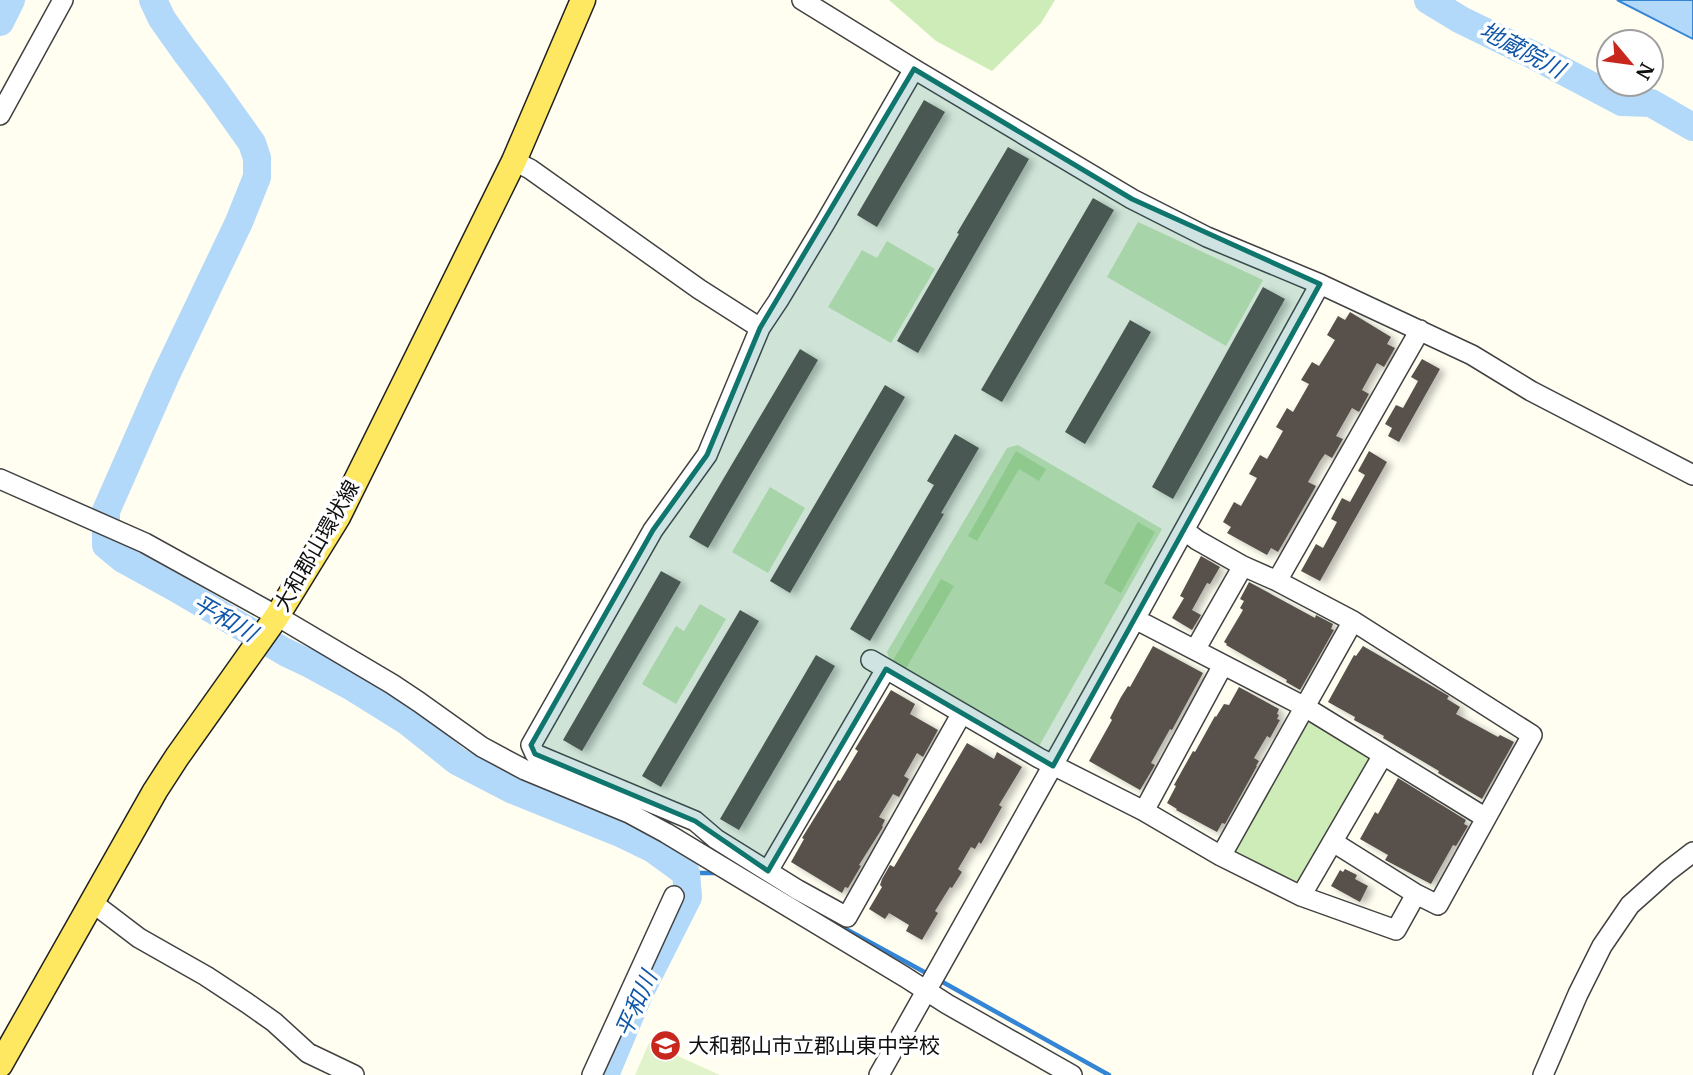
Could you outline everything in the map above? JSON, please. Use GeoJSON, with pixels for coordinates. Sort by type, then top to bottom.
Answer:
{"type":"FeatureCollection","features":[{"type":"Feature","properties":{"kind":"main road","name":"大和郡山環状線"},"geometry":{"type":"LineString","coordinates":[[0,1065],[155,791],[265,632],[338,517],[514,161],[583,0]]}},
{"type":"Feature","properties":{"kind":"street"},"geometry":{"type":"LineString","coordinates":[[0,115],[63,0]]}},
{"type":"Feature","properties":{"kind":"street"},"geometry":{"type":"LineString","coordinates":[[802,0],[1132,199],[1208,237],[1320,284],[1472,355],[1531,391],[1693,475]]}},
{"type":"Feature","properties":{"kind":"street"},"geometry":{"type":"LineString","coordinates":[[914,69],[825,223],[760,328],[708,455],[653,530],[531,745],[535,754],[695,821],[716,839],[847,917],[962,713]]}},
{"type":"Feature","properties":{"kind":"street"},"geometry":{"type":"LineString","coordinates":[[514,161],[530,169],[699,289],[760,328]]}},
{"type":"Feature","properties":{"kind":"street"},"geometry":{"type":"LineString","coordinates":[[879,1075],[1320,284]]}},
{"type":"Feature","properties":{"kind":"street"},"geometry":{"type":"LineString","coordinates":[[1277,581],[1420,330]]}},
{"type":"Feature","properties":{"kind":"street"},"geometry":{"type":"LineString","coordinates":[[0,479],[145,543],[265,632],[392,684],[482,747],[525,770],[629,813],[720,865],[947,1004],[1072,1075]]}},
{"type":"Feature","properties":{"kind":"street"},"geometry":{"type":"LineString","coordinates":[[1184,530],[1243,566],[1353,621],[1532,735],[1438,905],[1333,842]]}},
{"type":"Feature","properties":{"kind":"street"},"geometry":{"type":"LineString","coordinates":[[1195,650],[1243,566]]}},
{"type":"Feature","properties":{"kind":"street"},"geometry":{"type":"LineString","coordinates":[[1135,619],[1305,707],[1486,818]]}},
{"type":"Feature","properties":{"kind":"street"},"geometry":{"type":"LineString","coordinates":[[1221,856],[1353,621]]}},
{"type":"Feature","properties":{"kind":"street"},"geometry":{"type":"LineString","coordinates":[[768,871],[878,664],[1053,766],[1144,811],[1221,856],[1301,896],[1396,930],[1416,894]]}},
{"type":"Feature","properties":{"kind":"street"},"geometry":{"type":"LineString","coordinates":[[1144,811],[1223,665]]}},
{"type":"Feature","properties":{"kind":"street"},"geometry":{"type":"LineString","coordinates":[[1301,896],[1383,755]]}},
{"type":"Feature","properties":{"kind":"street"},"geometry":{"type":"LineString","coordinates":[[1543,1075],[1602,946],[1630,905],[1693,852]]}},
{"type":"Feature","properties":{"kind":"street"},"geometry":{"type":"LineString","coordinates":[[593,1075],[674,896]]}},
{"type":"Feature","properties":{"kind":"street"},"geometry":{"type":"LineString","coordinates":[[93,903],[139,938],[247,1003],[274,1022],[309,1053],[354,1075]]}},
{"type":"Feature","properties":{"kind":"highlighted area"},"geometry":{"type":"Polygon","coordinates":[[[914,69],[1132,199],[1320,284],[1053,766],[886,669],[768,871],[695,821],[535,754],[531,745],[653,530],[707,455],[760,328],[914,69]]]}},
{"type":"Feature","properties":{"kind":"green space"},"geometry":{"type":"Polygon","coordinates":[[[889,0],[1055,0],[1041,23],[992,71],[936,41],[889,0]]]}},
{"type":"Feature","properties":{"kind":"green space"},"geometry":{"type":"Polygon","coordinates":[[[1138,222],[1263,280],[1226,346],[1107,277],[1138,222]]]}},
{"type":"Feature","properties":{"kind":"green space"},"geometry":{"type":"Polygon","coordinates":[[[887,241],[935,269],[891,343],[828,307],[862,250],[877,258],[887,241]]]}},
{"type":"Feature","properties":{"kind":"green space"},"geometry":{"type":"Polygon","coordinates":[[[1018,445],[1162,529],[1038,748],[891,664],[887,652],[1007,448],[1018,445]]]}},
{"type":"Feature","properties":{"kind":"green space"},"geometry":{"type":"Polygon","coordinates":[[[1016,451],[1046,469],[1039,481],[1019,469],[977,541],[968,536],[1016,451]]]}},
{"type":"Feature","properties":{"kind":"green space"},"geometry":{"type":"Polygon","coordinates":[[[770,487],[805,508],[768,573],[732,552],[770,487]]]}},
{"type":"Feature","properties":{"kind":"green space"},"geometry":{"type":"Polygon","coordinates":[[[1138,522],[1155,532],[1121,593],[1104,583],[1138,522]]]}},
{"type":"Feature","properties":{"kind":"green space"},"geometry":{"type":"Polygon","coordinates":[[[941,579],[954,586],[905,670],[892,662],[941,579]]]}},
{"type":"Feature","properties":{"kind":"green space"},"geometry":{"type":"Polygon","coordinates":[[[700,604],[726,619],[676,704],[642,684],[676,626],[684,631],[700,604]]]}},
{"type":"Feature","properties":{"kind":"green space"},"geometry":{"type":"Polygon","coordinates":[[[1315,722],[1367,754],[1369,764],[1304,882],[1294,886],[1238,858],[1235,848],[1304,724],[1315,722]]]}},
{"type":"Feature","properties":{"kind":"green space"},"geometry":{"type":"Polygon","coordinates":[[[649,1043],[720,1075],[635,1075],[649,1043]]]}},
{"type":"Feature","properties":{"kind":"water"},"geometry":{"type":"Polygon","coordinates":[[[1617,0],[1693,0],[1693,39],[1617,0]]]}},
{"type":"Feature","properties":{"kind":"building"},"geometry":{"type":"Polygon","coordinates":[[[924,100],[945,112],[877,227],[857,215],[924,100]]]}},
{"type":"Feature","properties":{"kind":"building"},"geometry":{"type":"Polygon","coordinates":[[[1008,147],[1029,159],[918,353],[897,341],[1008,147]]]}},
{"type":"Feature","properties":{"kind":"building"},"geometry":{"type":"Polygon","coordinates":[[[1093,198],[1114,210],[1002,402],[981,390],[1093,198]]]}},
{"type":"Feature","properties":{"kind":"building"},"geometry":{"type":"Polygon","coordinates":[[[1263,287],[1285,299],[1173,499],[1152,487],[1263,287]]]}},
{"type":"Feature","properties":{"kind":"building"},"geometry":{"type":"Polygon","coordinates":[[[1350,312],[1391,337],[1387,344],[1395,348],[1384,367],[1377,363],[1362,390],[1369,394],[1359,412],[1352,408],[1336,436],[1343,439],[1332,458],[1325,454],[1320,461],[1308,482],[1316,486],[1278,552],[1271,548],[1267,555],[1227,533],[1231,527],[1223,522],[1234,502],[1241,506],[1257,478],[1249,474],[1260,455],[1267,459],[1283,431],[1276,427],[1287,408],[1293,412],[1309,384],[1301,380],[1312,362],[1319,366],[1335,340],[1327,335],[1338,316],[1345,320],[1350,312]]]}},
{"type":"Feature","properties":{"kind":"building"},"geometry":{"type":"Polygon","coordinates":[[[1130,320],[1151,332],[1085,444],[1065,432],[1130,320]]]}},
{"type":"Feature","properties":{"kind":"building"},"geometry":{"type":"Polygon","coordinates":[[[800,349],[818,360],[708,548],[689,537],[800,349]]]}},
{"type":"Feature","properties":{"kind":"building"},"geometry":{"type":"Polygon","coordinates":[[[1422,359],[1440,369],[1399,442],[1388,436],[1392,428],[1385,424],[1396,405],[1403,408],[1418,381],[1411,377],[1422,359]]]}},
{"type":"Feature","properties":{"kind":"building"},"geometry":{"type":"Polygon","coordinates":[[[885,385],[905,397],[790,593],[770,581],[885,385]]]}},
{"type":"Feature","properties":{"kind":"building"},"geometry":{"type":"Polygon","coordinates":[[[955,434],[979,448],[870,641],[850,629],[934,485],[927,481],[955,434]]]}},
{"type":"Feature","properties":{"kind":"building"},"geometry":{"type":"Polygon","coordinates":[[[1369,451],[1387,462],[1320,581],[1301,571],[1316,544],[1323,548],[1337,522],[1331,519],[1342,498],[1350,502],[1365,475],[1358,471],[1369,451]]]}},
{"type":"Feature","properties":{"kind":"building"},"geometry":{"type":"Polygon","coordinates":[[[1201,556],[1220,567],[1210,584],[1207,583],[1192,610],[1201,615],[1192,630],[1172,618],[1184,598],[1180,596],[1201,556]]]}},
{"type":"Feature","properties":{"kind":"building"},"geometry":{"type":"Polygon","coordinates":[[[661,571],[681,582],[582,751],[563,740],[661,571]]]}},
{"type":"Feature","properties":{"kind":"building"},"geometry":{"type":"Polygon","coordinates":[[[1249,582],[1315,618],[1316,615],[1333,624],[1331,629],[1334,630],[1300,690],[1224,642],[1243,610],[1240,608],[1244,601],[1240,599],[1249,582]]]}},
{"type":"Feature","properties":{"kind":"building"},"geometry":{"type":"Polygon","coordinates":[[[740,610],[759,621],[661,787],[642,776],[740,610]]]}},
{"type":"Feature","properties":{"kind":"building"},"geometry":{"type":"Polygon","coordinates":[[[1153,646],[1203,673],[1151,763],[1155,765],[1140,790],[1089,761],[1112,720],[1110,718],[1121,697],[1128,686],[1130,687],[1153,646]]]}},
{"type":"Feature","properties":{"kind":"building"},"geometry":{"type":"Polygon","coordinates":[[[1363,646],[1449,696],[1447,699],[1460,707],[1456,714],[1498,737],[1500,735],[1514,742],[1482,799],[1328,702],[1354,655],[1356,656],[1363,646]]]}},
{"type":"Feature","properties":{"kind":"building"},"geometry":{"type":"Polygon","coordinates":[[[816,655],[835,666],[739,830],[720,819],[816,655]]]}},
{"type":"Feature","properties":{"kind":"building"},"geometry":{"type":"Polygon","coordinates":[[[1239,687],[1279,709],[1277,719],[1280,720],[1254,758],[1259,761],[1257,766],[1225,824],[1222,823],[1217,832],[1167,803],[1193,751],[1195,752],[1215,716],[1224,704],[1229,705],[1239,687]]]}},
{"type":"Feature","properties":{"kind":"building"},"geometry":{"type":"Polygon","coordinates":[[[891,690],[915,704],[910,714],[938,730],[923,757],[917,753],[904,776],[909,779],[899,797],[893,794],[879,817],[885,820],[883,827],[848,888],[845,887],[842,893],[791,862],[804,839],[802,838],[838,780],[840,781],[858,751],[855,749],[891,690]]]}},
{"type":"Feature","properties":{"kind":"building"},"geometry":{"type":"Polygon","coordinates":[[[967,743],[994,759],[997,752],[1022,767],[999,805],[1002,807],[981,844],[979,842],[975,849],[971,847],[958,869],[962,872],[935,911],[938,913],[922,940],[906,931],[909,925],[889,913],[885,919],[869,909],[882,887],[882,879],[890,865],[894,867],[967,743]]]}},
{"type":"Feature","properties":{"kind":"building"},"geometry":{"type":"Polygon","coordinates":[[[1398,778],[1466,820],[1464,824],[1468,826],[1456,846],[1453,845],[1431,884],[1385,860],[1388,855],[1360,839],[1398,778]]]}},
{"type":"Feature","properties":{"kind":"building"},"geometry":{"type":"Polygon","coordinates":[[[1345,869],[1357,875],[1355,879],[1368,886],[1360,902],[1331,886],[1340,870],[1343,872],[1345,869]]]}},
{"type":"Feature","properties":{"kind":"waterway"},"geometry":{"type":"LineString","coordinates":[[0,22],[11,0]]}},
{"type":"Feature","properties":{"kind":"waterway","name":"平和川"},"geometry":{"type":"LineString","coordinates":[[153,0],[162,19],[252,143],[257,158],[257,177],[239,222],[165,377],[106,511],[106,545],[123,559],[285,652],[354,688],[407,721],[457,761],[513,790],[653,849],[686,873],[688,897],[639,994],[605,1075]]}},
{"type":"Feature","properties":{"kind":"waterway","name":"地蔵院川"},"geometry":{"type":"LineString","coordinates":[[1428,0],[1461,20],[1622,102],[1651,103],[1693,127]]}},
{"type":"Feature","properties":{"kind":"waterway"},"geometry":{"type":"LineString","coordinates":[[686,873],[717,873]]}},
{"type":"Feature","properties":{"kind":"waterway"},"geometry":{"type":"LineString","coordinates":[[747,873],[753,873],[776,888]]}},
{"type":"Feature","properties":{"kind":"waterway"},"geometry":{"type":"LineString","coordinates":[[813,911],[928,974]]}},
{"type":"Feature","properties":{"kind":"waterway"},"geometry":{"type":"LineString","coordinates":[[939,980],[1109,1075]]}},
{"type":"Feature","properties":{"kind":"place","name":"大和郡山市立郡山東中学校"},"geometry":{"type":"Point","coordinates":[665,1046]}}]}
